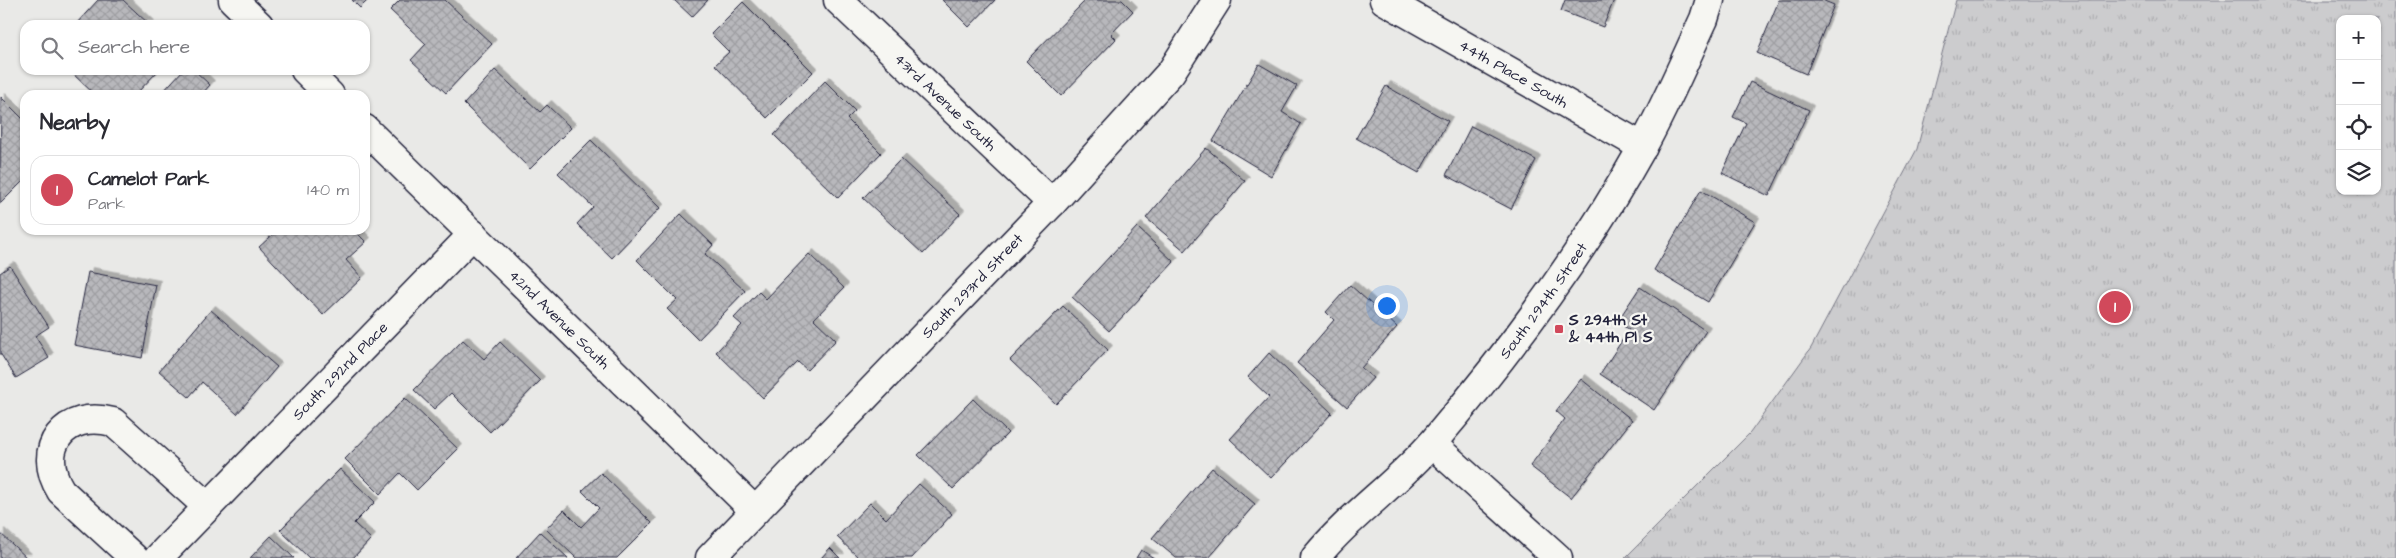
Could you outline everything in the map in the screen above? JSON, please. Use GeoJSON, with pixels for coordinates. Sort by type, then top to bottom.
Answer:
{"type":"FeatureCollection","features":[{"type":"Feature","properties":{"kind":"street"},"geometry":{"type":"LineString","coordinates":[[233,0],[254,20]]}},
{"type":"Feature","properties":{"kind":"street","name":"43rd Avenue South"},"geometry":{"type":"LineString","coordinates":[[838,0],[1052,203]]}},
{"type":"Feature","properties":{"kind":"street","name":"South 293rd Street"},"geometry":{"type":"LineString","coordinates":[[710,558],[1052,203],[1171,72],[1216,0]]}},
{"type":"Feature","properties":{"kind":"street","name":"44th Place South"},"geometry":{"type":"LineString","coordinates":[[1384,0],[1643,147]]}},
{"type":"Feature","properties":{"kind":"street","name":"South 294th Street"},"geometry":{"type":"LineString","coordinates":[[1315,558],[1432,444],[1515,344],[1587,242],[1643,147],[1704,19],[1710,0]]}},
{"type":"Feature","properties":{"kind":"street"},"geometry":{"type":"LineString","coordinates":[[310,75],[325,90]]}},
{"type":"Feature","properties":{"kind":"street","name":"42nd Avenue South"},"geometry":{"type":"LineString","coordinates":[[370,134],[755,512]]}},
{"type":"Feature","properties":{"kind":"street","name":"South 292nd Place"},"geometry":{"type":"LineString","coordinates":[[158,558],[473,234]]}},
{"type":"Feature","properties":{"kind":"street"},"geometry":{"type":"LineString","coordinates":[[134,558],[61,491],[53,478],[50,464],[52,449],[58,435],[70,425],[83,419],[98,418],[113,422],[208,507]]}},
{"type":"Feature","properties":{"kind":"street"},"geometry":{"type":"LineString","coordinates":[[1432,444],[1558,558]]}},
{"type":"Feature","properties":{"kind":"green space"},"geometry":{"type":"Polygon","coordinates":[[[1956,0],[2396,0],[2396,558],[1625,558],[1750,433],[1811,348],[1917,149],[1956,0]]]}},
{"type":"Feature","properties":{"kind":"building"},"geometry":{"type":"Polygon","coordinates":[[[98,0],[123,0],[145,20],[80,20],[98,0]]]}},
{"type":"Feature","properties":{"kind":"building"},"geometry":{"type":"Polygon","coordinates":[[[352,0],[368,0],[360,8],[352,0]]]}},
{"type":"Feature","properties":{"kind":"building"},"geometry":{"type":"Polygon","coordinates":[[[400,0],[445,0],[492,44],[446,93],[411,60],[426,44],[390,10],[400,0]]]}},
{"type":"Feature","properties":{"kind":"building"},"geometry":{"type":"Polygon","coordinates":[[[674,0],[708,0],[692,17],[674,0]]]}},
{"type":"Feature","properties":{"kind":"building"},"geometry":{"type":"Polygon","coordinates":[[[942,0],[995,0],[969,27],[942,0]]]}},
{"type":"Feature","properties":{"kind":"building"},"geometry":{"type":"Polygon","coordinates":[[[1086,0],[1122,0],[1133,11],[1111,34],[1116,39],[1061,96],[1026,61],[1086,0]]]}},
{"type":"Feature","properties":{"kind":"building"},"geometry":{"type":"Polygon","coordinates":[[[1565,0],[1614,0],[1603,27],[1561,11],[1565,0]]]}},
{"type":"Feature","properties":{"kind":"building"},"geometry":{"type":"Polygon","coordinates":[[[1779,0],[1822,0],[1834,5],[1806,74],[1757,53],[1779,0]]]}},
{"type":"Feature","properties":{"kind":"building"},"geometry":{"type":"Polygon","coordinates":[[[743,2],[813,72],[767,118],[715,65],[729,52],[711,34],[743,2]]]}},
{"type":"Feature","properties":{"kind":"building"},"geometry":{"type":"Polygon","coordinates":[[[1259,64],[1297,86],[1282,112],[1301,124],[1271,176],[1213,141],[1259,64]]]}},
{"type":"Feature","properties":{"kind":"building"},"geometry":{"type":"Polygon","coordinates":[[[495,70],[540,112],[547,105],[571,128],[530,169],[464,104],[495,70]]]}},
{"type":"Feature","properties":{"kind":"building"},"geometry":{"type":"Polygon","coordinates":[[[74,75],[154,75],[140,90],[90,90],[74,75]]]}},
{"type":"Feature","properties":{"kind":"building"},"geometry":{"type":"Polygon","coordinates":[[[178,75],[199,75],[210,85],[206,90],[165,90],[178,75]]]}},
{"type":"Feature","properties":{"kind":"building"},"geometry":{"type":"Polygon","coordinates":[[[825,81],[855,111],[847,119],[881,153],[838,198],[774,135],[825,81]]]}},
{"type":"Feature","properties":{"kind":"building"},"geometry":{"type":"Polygon","coordinates":[[[1750,82],[1809,110],[1769,196],[1722,173],[1746,123],[1733,117],[1750,82]]]}},
{"type":"Feature","properties":{"kind":"building"},"geometry":{"type":"Polygon","coordinates":[[[1386,86],[1448,121],[1419,173],[1356,138],[1386,86]]]}},
{"type":"Feature","properties":{"kind":"building"},"geometry":{"type":"Polygon","coordinates":[[[1,97],[20,116],[20,184],[0,204],[1,97]]]}},
{"type":"Feature","properties":{"kind":"building"},"geometry":{"type":"Polygon","coordinates":[[[1471,126],[1536,160],[1511,209],[1446,175],[1471,126]]]}},
{"type":"Feature","properties":{"kind":"building"},"geometry":{"type":"Polygon","coordinates":[[[591,140],[660,208],[612,258],[577,224],[593,207],[558,173],[591,140]]]}},
{"type":"Feature","properties":{"kind":"building"},"geometry":{"type":"Polygon","coordinates":[[[1206,148],[1245,181],[1185,251],[1146,218],[1206,148]]]}},
{"type":"Feature","properties":{"kind":"building"},"geometry":{"type":"Polygon","coordinates":[[[901,159],[960,214],[923,254],[863,198],[901,159]]]}},
{"type":"Feature","properties":{"kind":"building"},"geometry":{"type":"Polygon","coordinates":[[[1701,190],[1755,222],[1708,302],[1654,270],[1701,190]]]}},
{"type":"Feature","properties":{"kind":"building"},"geometry":{"type":"Polygon","coordinates":[[[681,214],[713,245],[705,254],[745,291],[698,340],[667,309],[677,300],[637,260],[681,214]]]}},
{"type":"Feature","properties":{"kind":"building"},"geometry":{"type":"Polygon","coordinates":[[[1137,227],[1174,262],[1109,331],[1072,297],[1137,227]]]}},
{"type":"Feature","properties":{"kind":"building"},"geometry":{"type":"Polygon","coordinates":[[[272,235],[359,235],[366,242],[346,260],[362,278],[323,315],[259,247],[272,235]]]}},
{"type":"Feature","properties":{"kind":"building"},"geometry":{"type":"Polygon","coordinates":[[[809,254],[844,288],[814,319],[836,340],[807,370],[798,362],[763,398],[716,352],[742,325],[734,318],[759,292],[766,299],[809,254]]]}},
{"type":"Feature","properties":{"kind":"building"},"geometry":{"type":"Polygon","coordinates":[[[10,266],[49,327],[35,336],[49,358],[16,378],[0,353],[0,273],[10,266]]]}},
{"type":"Feature","properties":{"kind":"building"},"geometry":{"type":"Polygon","coordinates":[[[88,272],[156,285],[142,358],[74,345],[88,272]]]}},
{"type":"Feature","properties":{"kind":"building"},"geometry":{"type":"Polygon","coordinates":[[[1350,285],[1397,327],[1361,368],[1373,378],[1347,407],[1297,363],[1334,320],[1326,312],[1350,285]]]}},
{"type":"Feature","properties":{"kind":"building"},"geometry":{"type":"Polygon","coordinates":[[[1640,287],[1706,331],[1654,410],[1600,374],[1629,330],[1617,322],[1640,287]]]}},
{"type":"Feature","properties":{"kind":"building"},"geometry":{"type":"Polygon","coordinates":[[[1063,306],[1108,350],[1056,404],[1010,360],[1063,306]]]}},
{"type":"Feature","properties":{"kind":"building"},"geometry":{"type":"Polygon","coordinates":[[[211,310],[277,367],[237,414],[202,382],[189,397],[159,371],[211,310]]]}},
{"type":"Feature","properties":{"kind":"building"},"geometry":{"type":"Polygon","coordinates":[[[463,340],[484,359],[500,342],[540,381],[490,432],[451,393],[434,409],[414,390],[463,340]]]}},
{"type":"Feature","properties":{"kind":"building"},"geometry":{"type":"Polygon","coordinates":[[[1269,353],[1332,413],[1271,478],[1230,439],[1269,397],[1248,377],[1269,353]]]}},
{"type":"Feature","properties":{"kind":"building"},"geometry":{"type":"Polygon","coordinates":[[[1581,379],[1632,420],[1571,498],[1530,466],[1565,419],[1556,411],[1581,379]]]}},
{"type":"Feature","properties":{"kind":"building"},"geometry":{"type":"Polygon","coordinates":[[[405,398],[458,449],[417,490],[400,473],[380,494],[345,459],[405,398]]]}},
{"type":"Feature","properties":{"kind":"building"},"geometry":{"type":"Polygon","coordinates":[[[973,399],[1008,433],[953,489],[918,455],[973,399]]]}},
{"type":"Feature","properties":{"kind":"building"},"geometry":{"type":"Polygon","coordinates":[[[1212,468],[1255,504],[1209,558],[1176,558],[1152,538],[1212,468]]]}},
{"type":"Feature","properties":{"kind":"building"},"geometry":{"type":"Polygon","coordinates":[[[340,469],[375,502],[354,523],[371,539],[353,558],[309,558],[280,530],[340,469]]]}},
{"type":"Feature","properties":{"kind":"building"},"geometry":{"type":"Polygon","coordinates":[[[601,473],[652,523],[617,558],[576,558],[546,529],[564,510],[581,527],[599,508],[582,491],[601,473]]]}},
{"type":"Feature","properties":{"kind":"building"},"geometry":{"type":"Polygon","coordinates":[[[919,484],[952,514],[912,558],[859,558],[837,537],[870,503],[886,519],[919,484]]]}},
{"type":"Feature","properties":{"kind":"building"},"geometry":{"type":"Polygon","coordinates":[[[540,532],[568,558],[516,558],[540,532]]]}},
{"type":"Feature","properties":{"kind":"building"},"geometry":{"type":"Polygon","coordinates":[[[0,533],[27,558],[0,558],[0,533]]]}},
{"type":"Feature","properties":{"kind":"building"},"geometry":{"type":"Polygon","coordinates":[[[271,536],[294,558],[250,558],[271,536]]]}},
{"type":"Feature","properties":{"kind":"building"},"geometry":{"type":"Polygon","coordinates":[[[830,548],[840,558],[821,558],[830,548]]]}},
{"type":"Feature","properties":{"kind":"building"},"geometry":{"type":"Polygon","coordinates":[[[1141,550],[1154,558],[1136,558],[1141,550]]]}},
{"type":"Feature","properties":{"kind":"place","name":"Camelot Park"},"geometry":{"type":"Point","coordinates":[2115,307]}},
{"type":"Feature","properties":{"kind":"place","name":"S 294th St & 44th Pl S"},"geometry":{"type":"Point","coordinates":[1559,329]}}]}
